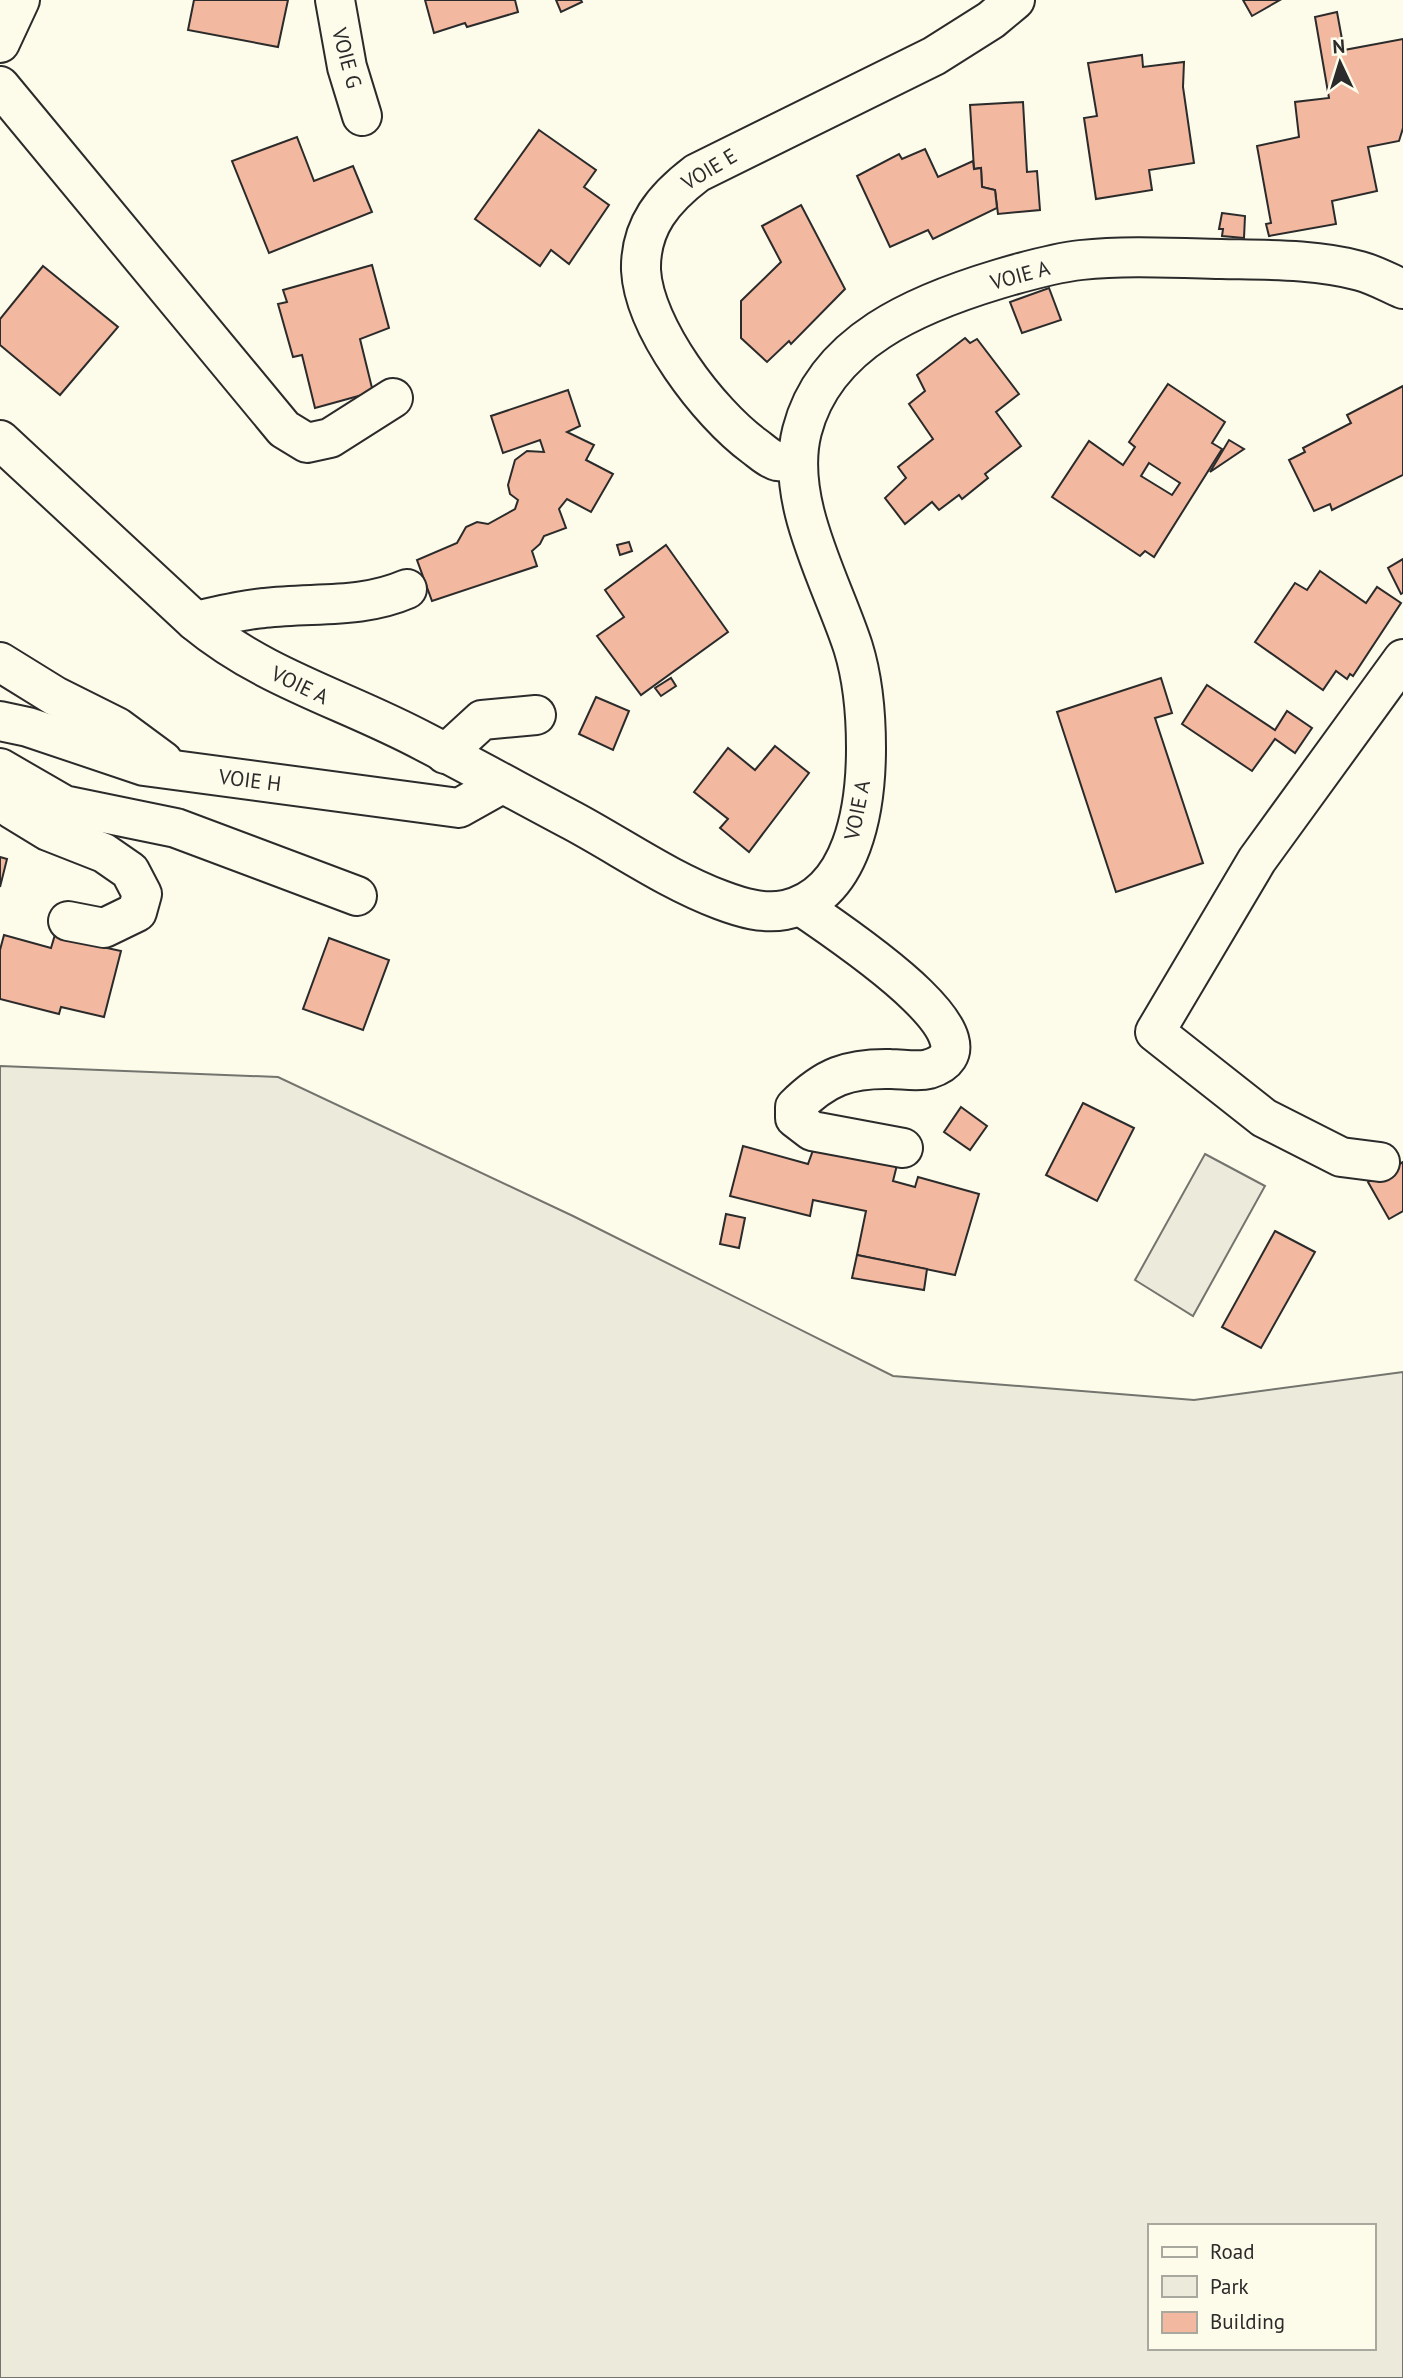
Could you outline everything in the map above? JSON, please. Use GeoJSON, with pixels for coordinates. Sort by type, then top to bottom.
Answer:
{"type":"FeatureCollection","features":[{"type":"Feature","properties":{"kind":"street"},"geometry":{"type":"LineString","coordinates":[[0,43],[20,0]]}},
{"type":"Feature","properties":{"kind":"street","name":"VOIE G"},"geometry":{"type":"LineString","coordinates":[[335,0],[347,67],[362,116]]}},
{"type":"Feature","properties":{"kind":"street","name":"VOIE E"},"geometry":{"type":"LineString","coordinates":[[798,461],[774,461],[738,434],[675,359],[652,310],[641,271],[646,237],[654,212],[672,192],[697,173],[934,56],[991,20],[1015,0]]}},
{"type":"Feature","properties":{"kind":"street"},"geometry":{"type":"LineString","coordinates":[[0,86],[285,429],[307,443],[330,438],[393,398]]}},
{"type":"Feature","properties":{"kind":"street","name":"VOIE A"},"geometry":{"type":"LineString","coordinates":[[0,440],[216,638],[284,679],[423,741],[500,785],[575,822],[664,875],[754,911],[778,911],[802,906],[823,890],[842,865],[856,835],[863,796],[865,700],[853,648],[810,527],[798,461],[802,429],[836,368],[873,333],[902,315],[954,293],[1027,271],[1080,260],[1279,260],[1358,270],[1403,289]]}},
{"type":"Feature","properties":{"kind":"street"},"geometry":{"type":"LineString","coordinates":[[195,621],[265,607],[336,606],[388,597],[407,589]]}},
{"type":"Feature","properties":{"kind":"street"},"geometry":{"type":"LineString","coordinates":[[1380,1162],[1341,1157],[1265,1118],[1155,1032],[1257,860],[1403,659]]}},
{"type":"Feature","properties":{"kind":"street"},"geometry":{"type":"LineString","coordinates":[[0,662],[55,696],[117,727],[176,771]]}},
{"type":"Feature","properties":{"kind":"street"},"geometry":{"type":"LineString","coordinates":[[445,754],[482,720],[536,715]]}},
{"type":"Feature","properties":{"kind":"street","name":"VOIE H"},"geometry":{"type":"LineString","coordinates":[[0,722],[28,727],[144,766],[459,808],[500,785]]}},
{"type":"Feature","properties":{"kind":"street"},"geometry":{"type":"LineString","coordinates":[[0,768],[64,805],[176,828],[356,896]]}},
{"type":"Feature","properties":{"kind":"street"},"geometry":{"type":"LineString","coordinates":[[0,789],[12,809],[48,831],[104,853],[130,871],[142,894],[137,912],[104,928],[68,921]]}},
{"type":"Feature","properties":{"kind":"street"},"geometry":{"type":"LineString","coordinates":[[802,906],[917,993],[944,1023],[951,1043],[947,1056],[929,1069],[878,1069],[834,1076],[795,1107],[795,1118],[812,1131],[902,1148]]}},
{"type":"Feature","properties":{"kind":"green space"},"geometry":{"type":"Polygon","coordinates":[[[0,1066],[278,1077],[573,1216],[893,1376],[1194,1400],[1403,1372],[1403,2378],[0,2378],[0,1066]]]}},
{"type":"Feature","properties":{"kind":"green space"},"geometry":{"type":"Polygon","coordinates":[[[1205,1154],[1265,1186],[1193,1316],[1135,1280],[1205,1154]]]}},
{"type":"Feature","properties":{"kind":"building"},"geometry":{"type":"Polygon","coordinates":[[[194,0],[288,0],[278,47],[188,30],[194,0]]]}},
{"type":"Feature","properties":{"kind":"building"},"geometry":{"type":"Polygon","coordinates":[[[425,0],[515,0],[518,12],[467,27],[465,23],[434,33],[425,0]]]}},
{"type":"Feature","properties":{"kind":"building"},"geometry":{"type":"Polygon","coordinates":[[[556,0],[581,0],[582,2],[561,12],[556,0]]]}},
{"type":"Feature","properties":{"kind":"building"},"geometry":{"type":"Polygon","coordinates":[[[1243,0],[1280,0],[1252,16],[1243,0]]]}},
{"type":"Feature","properties":{"kind":"building"},"geometry":{"type":"Polygon","coordinates":[[[1337,12],[1344,50],[1403,39],[1403,128],[1399,141],[1368,147],[1377,191],[1332,201],[1336,224],[1269,236],[1266,224],[1271,223],[1257,146],[1299,137],[1295,102],[1329,98],[1315,17],[1337,12]]]}},
{"type":"Feature","properties":{"kind":"building"},"geometry":{"type":"Polygon","coordinates":[[[1142,55],[1143,67],[1184,62],[1183,87],[1194,163],[1149,170],[1152,190],[1096,199],[1084,118],[1097,116],[1088,63],[1142,55]]]}},
{"type":"Feature","properties":{"kind":"building"},"geometry":{"type":"Polygon","coordinates":[[[1023,102],[1027,172],[1037,171],[1040,210],[998,214],[995,190],[982,187],[981,168],[974,169],[970,105],[1023,102]]]}},
{"type":"Feature","properties":{"kind":"building"},"geometry":{"type":"Polygon","coordinates":[[[539,130],[596,170],[584,187],[609,205],[569,264],[551,250],[540,266],[475,219],[539,130]]]}},
{"type":"Feature","properties":{"kind":"building"},"geometry":{"type":"Polygon","coordinates":[[[297,137],[314,181],[353,166],[372,212],[269,253],[232,161],[297,137]]]}},
{"type":"Feature","properties":{"kind":"building"},"geometry":{"type":"Polygon","coordinates":[[[925,149],[938,177],[973,161],[974,169],[981,168],[982,187],[995,190],[997,208],[933,239],[928,230],[890,247],[857,176],[899,154],[902,159],[925,149]]]}},
{"type":"Feature","properties":{"kind":"building"},"geometry":{"type":"Polygon","coordinates":[[[801,205],[845,289],[791,344],[789,341],[767,362],[741,338],[741,301],[781,262],[762,226],[801,205]]]}},
{"type":"Feature","properties":{"kind":"building"},"geometry":{"type":"Polygon","coordinates":[[[1222,213],[1245,216],[1244,238],[1222,236],[1223,229],[1219,229],[1222,213]]]}},
{"type":"Feature","properties":{"kind":"building"},"geometry":{"type":"Polygon","coordinates":[[[372,265],[389,328],[360,339],[373,392],[315,408],[302,355],[293,357],[278,304],[287,302],[283,290],[372,265]]]}},
{"type":"Feature","properties":{"kind":"building"},"geometry":{"type":"Polygon","coordinates":[[[43,266],[118,327],[60,395],[0,345],[0,319],[43,266]]]}},
{"type":"Feature","properties":{"kind":"building"},"geometry":{"type":"Polygon","coordinates":[[[1049,288],[1061,320],[1022,333],[1010,302],[1049,288]]]}},
{"type":"Feature","properties":{"kind":"building"},"geometry":{"type":"Polygon","coordinates":[[[965,338],[970,343],[977,339],[1019,394],[996,412],[1021,446],[985,474],[988,478],[962,499],[959,495],[939,510],[932,502],[905,524],[885,498],[906,478],[898,467],[933,439],[909,404],[925,391],[917,375],[965,338]]]}},
{"type":"Feature","properties":{"kind":"building"},"geometry":{"type":"Polygon","coordinates":[[[1168,384],[1225,422],[1212,443],[1222,449],[1154,557],[1145,551],[1140,556],[1052,497],[1089,441],[1123,465],[1135,447],[1129,442],[1168,384]],[[1149,463],[1141,476],[1172,495],[1180,483],[1149,463]]]}},
{"type":"Feature","properties":{"kind":"building"},"geometry":{"type":"Polygon","coordinates":[[[1403,386],[1403,475],[1332,510],[1330,504],[1314,511],[1289,460],[1305,452],[1303,448],[1351,423],[1347,415],[1403,386]]]}},
{"type":"Feature","properties":{"kind":"building"},"geometry":{"type":"Polygon","coordinates":[[[568,390],[580,426],[567,432],[594,445],[586,460],[613,474],[591,512],[567,499],[559,509],[566,528],[544,536],[532,551],[537,566],[432,601],[417,560],[457,543],[466,527],[477,522],[488,524],[515,509],[518,500],[510,494],[508,485],[515,460],[527,451],[544,452],[540,440],[503,453],[491,416],[568,390]]]}},
{"type":"Feature","properties":{"kind":"building"},"geometry":{"type":"Polygon","coordinates":[[[1229,440],[1244,449],[1210,472],[1229,440]]]}},
{"type":"Feature","properties":{"kind":"building"},"geometry":{"type":"Polygon","coordinates":[[[629,542],[632,551],[620,555],[617,545],[629,542]]]}},
{"type":"Feature","properties":{"kind":"building"},"geometry":{"type":"Polygon","coordinates":[[[666,545],[728,632],[641,695],[597,636],[624,617],[605,590],[666,545]]]}},
{"type":"Feature","properties":{"kind":"building"},"geometry":{"type":"Polygon","coordinates":[[[1403,559],[1403,593],[1401,594],[1388,568],[1403,559]]]}},
{"type":"Feature","properties":{"kind":"building"},"geometry":{"type":"Polygon","coordinates":[[[1320,571],[1366,603],[1377,587],[1401,603],[1353,676],[1350,674],[1347,679],[1336,671],[1323,690],[1255,642],[1295,583],[1307,590],[1320,571]]]}},
{"type":"Feature","properties":{"kind":"building"},"geometry":{"type":"Polygon","coordinates":[[[671,678],[676,686],[661,696],[655,688],[671,678]]]}},
{"type":"Feature","properties":{"kind":"building"},"geometry":{"type":"Polygon","coordinates":[[[1161,678],[1172,713],[1155,718],[1203,863],[1116,892],[1057,712],[1161,678]]]}},
{"type":"Feature","properties":{"kind":"building"},"geometry":{"type":"Polygon","coordinates":[[[1207,685],[1275,730],[1287,711],[1312,728],[1295,753],[1275,739],[1252,771],[1182,724],[1207,685]]]}},
{"type":"Feature","properties":{"kind":"building"},"geometry":{"type":"Polygon","coordinates":[[[596,697],[629,711],[613,750],[579,734],[596,697]]]}},
{"type":"Feature","properties":{"kind":"building"},"geometry":{"type":"Polygon","coordinates":[[[775,746],[809,773],[749,852],[720,828],[728,819],[694,792],[728,748],[755,770],[775,746]]]}},
{"type":"Feature","properties":{"kind":"building"},"geometry":{"type":"Polygon","coordinates":[[[0,857],[7,859],[0,887],[0,857]]]}},
{"type":"Feature","properties":{"kind":"building"},"geometry":{"type":"Polygon","coordinates":[[[57,928],[75,941],[121,951],[104,1017],[61,1007],[59,1014],[0,999],[0,950],[4,935],[51,948],[57,928]]]}},
{"type":"Feature","properties":{"kind":"building"},"geometry":{"type":"Polygon","coordinates":[[[329,938],[389,960],[363,1030],[303,1009],[329,938]]]}},
{"type":"Feature","properties":{"kind":"building"},"geometry":{"type":"Polygon","coordinates":[[[1083,1103],[1134,1128],[1097,1201],[1046,1175],[1083,1103]]]}},
{"type":"Feature","properties":{"kind":"building"},"geometry":{"type":"Polygon","coordinates":[[[961,1107],[987,1126],[970,1150],[944,1132],[961,1107]]]}},
{"type":"Feature","properties":{"kind":"building"},"geometry":{"type":"Polygon","coordinates":[[[816,1142],[898,1161],[893,1181],[915,1187],[918,1177],[979,1194],[955,1275],[857,1255],[866,1211],[813,1200],[810,1216],[730,1196],[743,1146],[808,1164],[816,1142]]]}},
{"type":"Feature","properties":{"kind":"building"},"geometry":{"type":"Polygon","coordinates":[[[1403,1162],[1403,1211],[1389,1219],[1368,1182],[1403,1162]]]}},
{"type":"Feature","properties":{"kind":"building"},"geometry":{"type":"Polygon","coordinates":[[[726,1214],[745,1218],[739,1248],[720,1244],[726,1214]]]}},
{"type":"Feature","properties":{"kind":"building"},"geometry":{"type":"Polygon","coordinates":[[[1275,1231],[1315,1252],[1261,1348],[1222,1327],[1275,1231]]]}},
{"type":"Feature","properties":{"kind":"building"},"geometry":{"type":"Polygon","coordinates":[[[857,1255],[927,1269],[924,1290],[852,1278],[857,1255]]]}}]}
